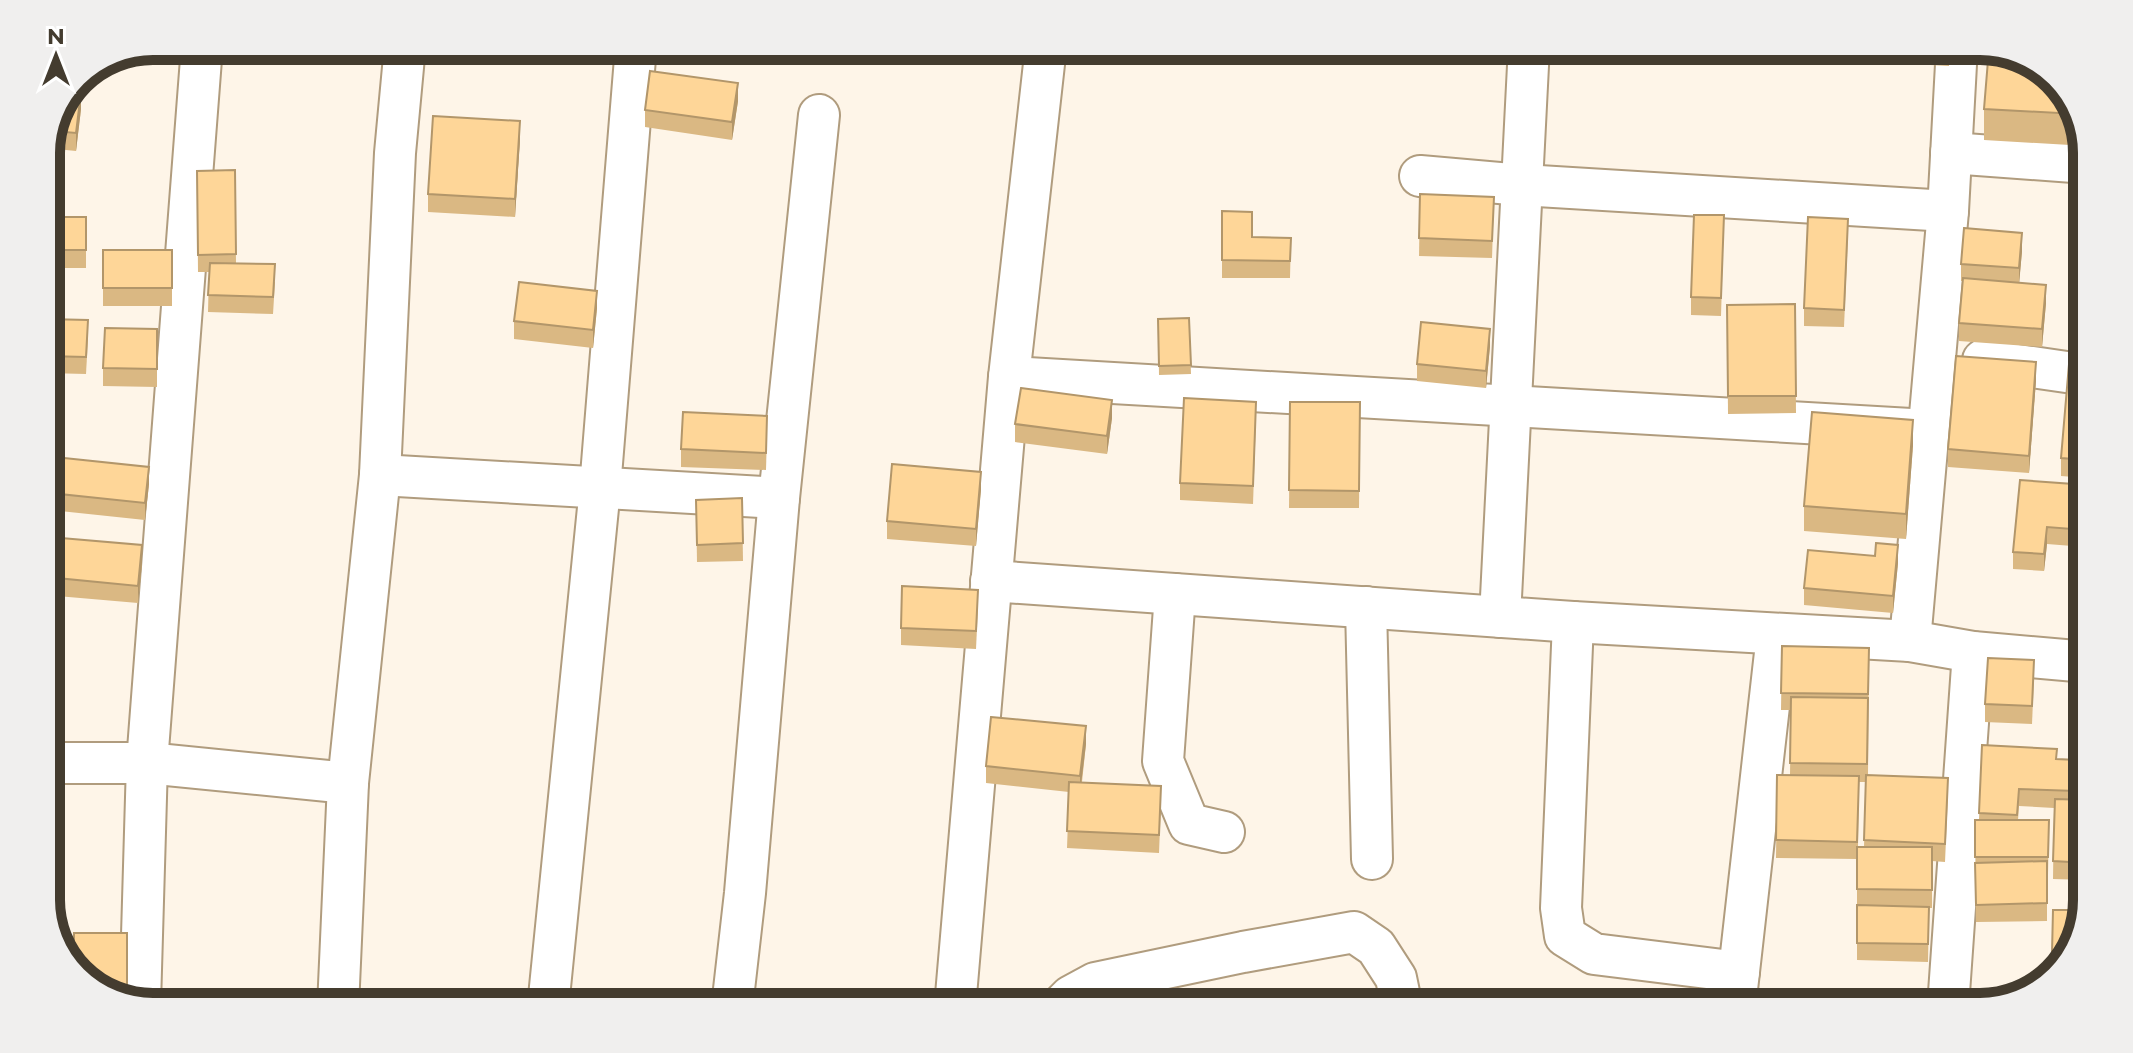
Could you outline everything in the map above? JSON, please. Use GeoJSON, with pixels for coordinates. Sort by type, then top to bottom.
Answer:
{"type":"FeatureCollection","features":[{"type":"Feature","properties":{"kind":"street"},"geometry":{"type":"LineString","coordinates":[[140,992],[147,763],[201,60]]}},
{"type":"Feature","properties":{"kind":"street"},"geometry":{"type":"LineString","coordinates":[[339,993],[348,783],[380,475],[395,153],[404,60]]}},
{"type":"Feature","properties":{"kind":"street"},"geometry":{"type":"LineString","coordinates":[[549,993],[600,488],[635,60]]}},
{"type":"Feature","properties":{"kind":"street"},"geometry":{"type":"LineString","coordinates":[[956,993],[1009,377],[1044,60]]}},
{"type":"Feature","properties":{"kind":"street"},"geometry":{"type":"LineString","coordinates":[[1500,617],[1528,60]]}},
{"type":"Feature","properties":{"kind":"street"},"geometry":{"type":"LineString","coordinates":[[1910,641],[1948,211],[1956,60]]}},
{"type":"Feature","properties":{"kind":"street"},"geometry":{"type":"LineString","coordinates":[[734,993],[779,498],[819,115]]}},
{"type":"Feature","properties":{"kind":"street"},"geometry":{"type":"LineString","coordinates":[[1951,153],[2073,162]]}},
{"type":"Feature","properties":{"kind":"street"},"geometry":{"type":"LineString","coordinates":[[1420,176],[1948,211]]}},
{"type":"Feature","properties":{"kind":"street"},"geometry":{"type":"LineString","coordinates":[[1935,354],[2073,373]]}},
{"type":"Feature","properties":{"kind":"street"},"geometry":{"type":"LineString","coordinates":[[1009,377],[1928,430]]}},
{"type":"Feature","properties":{"kind":"street"},"geometry":{"type":"LineString","coordinates":[[380,475],[779,498]]}},
{"type":"Feature","properties":{"kind":"street"},"geometry":{"type":"LineString","coordinates":[[991,581],[1573,622],[1910,641],[1973,652],[2073,661]]}},
{"type":"Feature","properties":{"kind":"street"},"geometry":{"type":"LineString","coordinates":[[1175,594],[1163,761],[1189,824],[1224,832]]}},
{"type":"Feature","properties":{"kind":"street"},"geometry":{"type":"LineString","coordinates":[[1366,607],[1372,859]]}},
{"type":"Feature","properties":{"kind":"street"},"geometry":{"type":"LineString","coordinates":[[1573,622],[1561,908],[1565,936],[1594,954],[1737,990],[1777,635]]}},
{"type":"Feature","properties":{"kind":"street"},"geometry":{"type":"LineString","coordinates":[[1949,993],[1973,652]]}},
{"type":"Feature","properties":{"kind":"street"},"geometry":{"type":"LineString","coordinates":[[60,763],[147,763],[348,783]]}},
{"type":"Feature","properties":{"kind":"street"},"geometry":{"type":"LineString","coordinates":[[1077,993],[1095,983],[1354,932],[1376,947],[1396,978],[1399,993]]}},
{"type":"Feature","properties":{"kind":"building"},"geometry":{"type":"Polygon","coordinates":[[[1988,61],[2010,65],[2032,76],[2050,92],[2064,113],[1984,109],[1988,61]]]}},
{"type":"Feature","properties":{"kind":"building"},"geometry":{"type":"Polygon","coordinates":[[[650,71],[738,83],[732,122],[645,110],[650,71]]]}},
{"type":"Feature","properties":{"kind":"building"},"geometry":{"type":"Polygon","coordinates":[[[81,96],[76,133],[63,132],[70,112],[81,96]]]}},
{"type":"Feature","properties":{"kind":"building"},"geometry":{"type":"Polygon","coordinates":[[[433,116],[520,121],[515,199],[428,194],[433,116]]]}},
{"type":"Feature","properties":{"kind":"building"},"geometry":{"type":"Polygon","coordinates":[[[235,170],[236,254],[198,255],[197,171],[235,170]]]}},
{"type":"Feature","properties":{"kind":"building"},"geometry":{"type":"Polygon","coordinates":[[[1420,194],[1494,197],[1492,241],[1419,238],[1420,194]]]}},
{"type":"Feature","properties":{"kind":"building"},"geometry":{"type":"Polygon","coordinates":[[[1222,211],[1252,212],[1252,237],[1291,238],[1290,261],[1222,260],[1222,211]]]}},
{"type":"Feature","properties":{"kind":"building"},"geometry":{"type":"Polygon","coordinates":[[[1694,215],[1724,215],[1721,298],[1691,297],[1694,215]]]}},
{"type":"Feature","properties":{"kind":"building"},"geometry":{"type":"Polygon","coordinates":[[[60,217],[86,217],[86,250],[60,250],[60,217]]]}},
{"type":"Feature","properties":{"kind":"building"},"geometry":{"type":"Polygon","coordinates":[[[1808,217],[1848,219],[1844,310],[1804,308],[1808,217]]]}},
{"type":"Feature","properties":{"kind":"building"},"geometry":{"type":"Polygon","coordinates":[[[1964,228],[2022,233],[2019,268],[1961,264],[1964,228]]]}},
{"type":"Feature","properties":{"kind":"building"},"geometry":{"type":"Polygon","coordinates":[[[103,250],[172,250],[172,288],[103,288],[103,250]]]}},
{"type":"Feature","properties":{"kind":"building"},"geometry":{"type":"Polygon","coordinates":[[[210,263],[275,264],[273,297],[208,295],[210,263]]]}},
{"type":"Feature","properties":{"kind":"building"},"geometry":{"type":"Polygon","coordinates":[[[1963,278],[2046,285],[2042,329],[1959,323],[1963,278]]]}},
{"type":"Feature","properties":{"kind":"building"},"geometry":{"type":"Polygon","coordinates":[[[519,282],[597,291],[593,330],[514,321],[519,282]]]}},
{"type":"Feature","properties":{"kind":"building"},"geometry":{"type":"Polygon","coordinates":[[[1795,304],[1796,396],[1728,396],[1727,305],[1795,304]]]}},
{"type":"Feature","properties":{"kind":"building"},"geometry":{"type":"Polygon","coordinates":[[[1189,318],[1191,365],[1159,366],[1158,319],[1189,318]]]}},
{"type":"Feature","properties":{"kind":"building"},"geometry":{"type":"Polygon","coordinates":[[[60,319],[88,320],[86,357],[60,356],[60,319]]]}},
{"type":"Feature","properties":{"kind":"building"},"geometry":{"type":"Polygon","coordinates":[[[1421,322],[1490,329],[1486,371],[1417,364],[1421,322]]]}},
{"type":"Feature","properties":{"kind":"building"},"geometry":{"type":"Polygon","coordinates":[[[105,328],[157,329],[157,369],[103,368],[105,328]]]}},
{"type":"Feature","properties":{"kind":"building"},"geometry":{"type":"Polygon","coordinates":[[[1956,356],[2036,362],[2029,456],[1948,449],[1956,356]]]}},
{"type":"Feature","properties":{"kind":"building"},"geometry":{"type":"Polygon","coordinates":[[[2069,364],[2073,364],[2073,459],[2061,458],[2069,364]]]}},
{"type":"Feature","properties":{"kind":"building"},"geometry":{"type":"Polygon","coordinates":[[[1021,388],[1112,400],[1107,436],[1015,424],[1021,388]]]}},
{"type":"Feature","properties":{"kind":"building"},"geometry":{"type":"Polygon","coordinates":[[[1184,398],[1256,402],[1253,486],[1180,483],[1184,398]]]}},
{"type":"Feature","properties":{"kind":"building"},"geometry":{"type":"Polygon","coordinates":[[[1290,402],[1360,402],[1359,491],[1289,490],[1290,402]]]}},
{"type":"Feature","properties":{"kind":"building"},"geometry":{"type":"Polygon","coordinates":[[[683,412],[767,416],[766,453],[681,449],[683,412]]]}},
{"type":"Feature","properties":{"kind":"building"},"geometry":{"type":"Polygon","coordinates":[[[1812,412],[1913,420],[1906,514],[1804,506],[1812,412]]]}},
{"type":"Feature","properties":{"kind":"building"},"geometry":{"type":"Polygon","coordinates":[[[64,458],[149,467],[145,503],[60,494],[64,458]]]}},
{"type":"Feature","properties":{"kind":"building"},"geometry":{"type":"Polygon","coordinates":[[[892,464],[981,472],[976,529],[887,521],[892,464]]]}},
{"type":"Feature","properties":{"kind":"building"},"geometry":{"type":"Polygon","coordinates":[[[2020,480],[2073,484],[2073,529],[2047,527],[2044,554],[2013,552],[2020,480]]]}},
{"type":"Feature","properties":{"kind":"building"},"geometry":{"type":"Polygon","coordinates":[[[742,498],[743,543],[697,545],[696,500],[742,498]]]}},
{"type":"Feature","properties":{"kind":"building"},"geometry":{"type":"Polygon","coordinates":[[[61,538],[142,545],[138,586],[60,578],[61,538]]]}},
{"type":"Feature","properties":{"kind":"building"},"geometry":{"type":"Polygon","coordinates":[[[1876,543],[1898,545],[1893,596],[1804,588],[1808,550],[1875,556],[1876,543]]]}},
{"type":"Feature","properties":{"kind":"building"},"geometry":{"type":"Polygon","coordinates":[[[902,586],[978,590],[976,631],[901,628],[902,586]]]}},
{"type":"Feature","properties":{"kind":"building"},"geometry":{"type":"Polygon","coordinates":[[[1782,646],[1869,648],[1868,694],[1781,693],[1782,646]]]}},
{"type":"Feature","properties":{"kind":"building"},"geometry":{"type":"Polygon","coordinates":[[[1988,658],[2034,660],[2032,706],[1985,704],[1988,658]]]}},
{"type":"Feature","properties":{"kind":"building"},"geometry":{"type":"Polygon","coordinates":[[[1791,697],[1868,698],[1867,764],[1790,763],[1791,697]]]}},
{"type":"Feature","properties":{"kind":"building"},"geometry":{"type":"Polygon","coordinates":[[[991,717],[1086,726],[1080,776],[986,766],[991,717]]]}},
{"type":"Feature","properties":{"kind":"building"},"geometry":{"type":"Polygon","coordinates":[[[1982,745],[2057,749],[2056,759],[2073,760],[2073,791],[2019,789],[2017,815],[1979,813],[1982,745]]]}},
{"type":"Feature","properties":{"kind":"building"},"geometry":{"type":"Polygon","coordinates":[[[1777,775],[1859,776],[1857,842],[1776,840],[1777,775]]]}},
{"type":"Feature","properties":{"kind":"building"},"geometry":{"type":"Polygon","coordinates":[[[1866,775],[1948,778],[1945,844],[1864,840],[1866,775]]]}},
{"type":"Feature","properties":{"kind":"building"},"geometry":{"type":"Polygon","coordinates":[[[1069,782],[1161,786],[1159,835],[1067,831],[1069,782]]]}},
{"type":"Feature","properties":{"kind":"building"},"geometry":{"type":"Polygon","coordinates":[[[2055,799],[2073,800],[2073,862],[2053,861],[2055,799]]]}},
{"type":"Feature","properties":{"kind":"building"},"geometry":{"type":"Polygon","coordinates":[[[1975,820],[2049,820],[2048,857],[1975,857],[1975,820]]]}},
{"type":"Feature","properties":{"kind":"building"},"geometry":{"type":"Polygon","coordinates":[[[1857,847],[1932,847],[1932,890],[1857,889],[1857,847]]]}},
{"type":"Feature","properties":{"kind":"building"},"geometry":{"type":"Polygon","coordinates":[[[2047,861],[2047,903],[1976,905],[1975,863],[2047,861]]]}},
{"type":"Feature","properties":{"kind":"building"},"geometry":{"type":"Polygon","coordinates":[[[1857,905],[1929,907],[1928,944],[1857,943],[1857,905]]]}},
{"type":"Feature","properties":{"kind":"building"},"geometry":{"type":"Polygon","coordinates":[[[2053,910],[2072,910],[2063,941],[2056,953],[2052,953],[2053,910]]]}},
{"type":"Feature","properties":{"kind":"building"},"geometry":{"type":"Polygon","coordinates":[[[74,933],[127,933],[127,988],[101,977],[74,948],[74,933]]]}}]}
